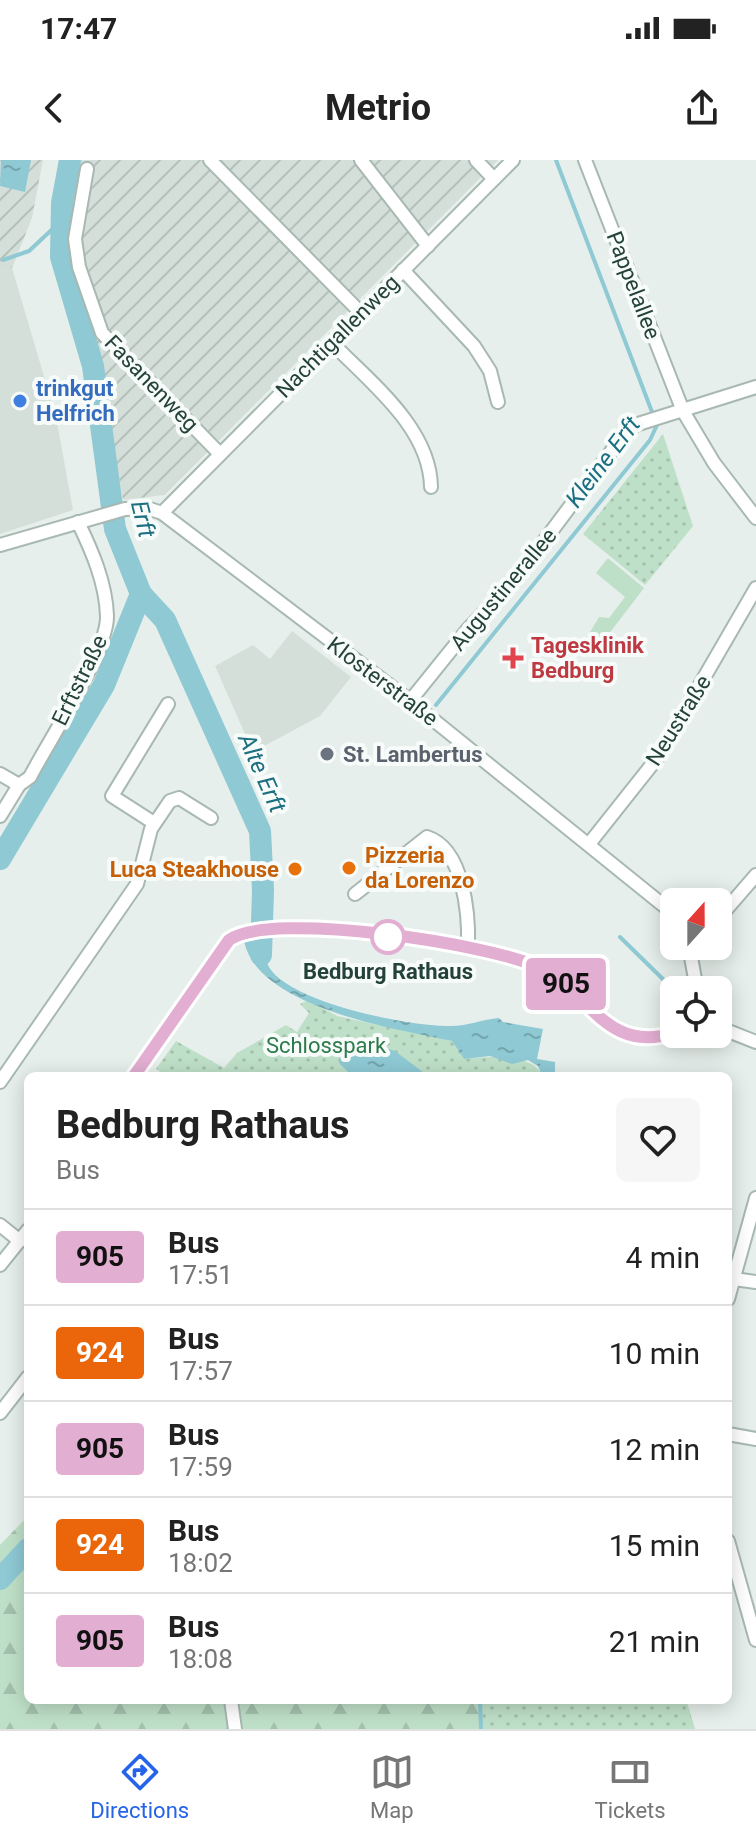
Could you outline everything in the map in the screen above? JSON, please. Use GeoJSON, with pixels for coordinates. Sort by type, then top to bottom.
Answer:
{"type":"FeatureCollection","features":[{"type":"Feature","properties":{"kind":"street"},"geometry":{"type":"LineString","coordinates":[[210,160],[361,313]]}},
{"type":"Feature","properties":{"kind":"street"},"geometry":{"type":"LineString","coordinates":[[361,160],[428,246]]}},
{"type":"Feature","properties":{"kind":"street"},"geometry":{"type":"LineString","coordinates":[[476,160],[494,179]]}},
{"type":"Feature","properties":{"kind":"street","name":"Nachtigallenweg"},"geometry":{"type":"LineString","coordinates":[[162,513],[513,160]]}},
{"type":"Feature","properties":{"kind":"street","name":"Pappelallee"},"geometry":{"type":"LineString","coordinates":[[585,160],[683,411],[714,463],[756,518]]}},
{"type":"Feature","properties":{"kind":"street","name":"Fasanenweg"},"geometry":{"type":"LineString","coordinates":[[87,169],[75,222],[75,239],[79,267],[102,333],[219,453]]}},
{"type":"Feature","properties":{"kind":"street"},"geometry":{"type":"LineString","coordinates":[[403,270],[474,346],[490,371],[498,402]]}},
{"type":"Feature","properties":{"kind":"street"},"geometry":{"type":"LineString","coordinates":[[332,343],[407,423],[429,458],[431,487]]}},
{"type":"Feature","properties":{"kind":"street","name":"Augustinerallee"},"geometry":{"type":"LineString","coordinates":[[415,705],[468,629],[515,580],[616,445],[635,425],[756,387]]}},
{"type":"Feature","properties":{"kind":"street"},"geometry":{"type":"LineString","coordinates":[[0,545],[125,509],[147,508],[162,513]]}},
{"type":"Feature","properties":{"kind":"street","name":"Klosterstraße"},"geometry":{"type":"LineString","coordinates":[[162,513],[415,705],[660,902]]}},
{"type":"Feature","properties":{"kind":"street","name":"Erftstraße"},"geometry":{"type":"LineString","coordinates":[[0,816],[19,785],[30,777],[97,652],[107,619],[84,520]]}},
{"type":"Feature","properties":{"kind":"street","name":"Neustraße"},"geometry":{"type":"LineString","coordinates":[[589,844],[658,757],[756,588]]}},
{"type":"Feature","properties":{"kind":"street"},"geometry":{"type":"LineString","coordinates":[[154,823],[112,796],[168,704]]}},
{"type":"Feature","properties":{"kind":"street"},"geometry":{"type":"LineString","coordinates":[[0,774],[19,785]]}},
{"type":"Feature","properties":{"kind":"street"},"geometry":{"type":"LineString","coordinates":[[0,1082],[137,884],[154,823],[170,801],[179,798],[211,818]]}},
{"type":"Feature","properties":{"kind":"street"},"geometry":{"type":"LineString","coordinates":[[355,894],[427,837],[432,838],[448,857],[465,892],[469,912],[468,946]]}},
{"type":"Feature","properties":{"kind":"street"},"geometry":{"type":"LineString","coordinates":[[732,903],[756,875]]}},
{"type":"Feature","properties":{"kind":"street"},"geometry":{"type":"LineString","coordinates":[[137,1072],[222,949],[237,935],[281,927],[468,946],[540,967],[569,987],[600,1020],[624,1032],[660,1037]]}},
{"type":"Feature","properties":{"kind":"street"},"geometry":{"type":"LineString","coordinates":[[732,1033],[756,1042]]}},
{"type":"Feature","properties":{"kind":"street"},"geometry":{"type":"LineString","coordinates":[[732,1286],[756,1198]]}},
{"type":"Feature","properties":{"kind":"street"},"geometry":{"type":"LineString","coordinates":[[0,1225],[20,1241]]}},
{"type":"Feature","properties":{"kind":"street"},"geometry":{"type":"LineString","coordinates":[[0,1265],[24,1236]]}},
{"type":"Feature","properties":{"kind":"street"},"geometry":{"type":"LineString","coordinates":[[734,1279],[756,1282]]}},
{"type":"Feature","properties":{"kind":"street"},"geometry":{"type":"LineString","coordinates":[[0,1413],[24,1382]]}},
{"type":"Feature","properties":{"kind":"street"},"geometry":{"type":"LineString","coordinates":[[732,1435],[756,1439]]}},
{"type":"Feature","properties":{"kind":"street"},"geometry":{"type":"LineString","coordinates":[[732,1555],[756,1640]]}},
{"type":"Feature","properties":{"kind":"street"},"geometry":{"type":"LineString","coordinates":[[232,1704],[235,1729]]}},
{"type":"Feature","properties":{"kind":"shaded area"},"geometry":{"type":"Polygon","coordinates":[[[0,160],[43,160],[32,218],[12,268],[0,271],[0,160]]]}},
{"type":"Feature","properties":{"kind":"shaded area"},"geometry":{"type":"Polygon","coordinates":[[[77,160],[498,160],[164,495],[123,500],[98,365],[69,253],[66,221],[77,160]]]}},
{"type":"Feature","properties":{"kind":"shaded area"},"geometry":{"type":"Polygon","coordinates":[[[12,268],[56,417],[73,510],[0,534],[0,271],[12,268]]]}},
{"type":"Feature","properties":{"kind":"shaded area"},"geometry":{"type":"Polygon","coordinates":[[[292,631],[351,677],[320,716],[253,752],[215,666],[253,645],[270,659],[292,631]]]}},
{"type":"Feature","properties":{"kind":"green space"},"geometry":{"type":"Polygon","coordinates":[[[663,434],[693,526],[645,585],[583,534],[663,434]]]}},
{"type":"Feature","properties":{"kind":"green space"},"geometry":{"type":"Polygon","coordinates":[[[608,558],[644,588],[598,648],[586,639],[599,617],[609,618],[625,597],[596,573],[608,558]]]}},
{"type":"Feature","properties":{"kind":"green space","name":"Schlosspark"},"geometry":{"type":"Polygon","coordinates":[[[308,1000],[337,1016],[452,1041],[464,1059],[496,1057],[520,1060],[530,1063],[540,1072],[160,1072],[156,1069],[176,1041],[224,1068],[237,1053],[286,1025],[297,1032],[309,1013],[300,1004],[308,1000]]]}},
{"type":"Feature","properties":{"kind":"green space"},"geometry":{"type":"Polygon","coordinates":[[[24,1520],[24,1704],[687,1704],[695,1729],[0,1729],[0,1545],[24,1520]]]}},
{"type":"Feature","properties":{"kind":"green space"},"geometry":{"type":"Polygon","coordinates":[[[480,1704],[687,1704],[695,1729],[481,1729],[480,1704]]]}},
{"type":"Feature","properties":{"kind":"water"},"geometry":{"type":"Polygon","coordinates":[[[1,160],[31,160],[25,192],[0,186],[1,160]]]}},
{"type":"Feature","properties":{"kind":"water"},"geometry":{"type":"Polygon","coordinates":[[[267,937],[265,956],[269,967],[281,980],[325,1002],[381,1017],[433,1025],[463,1025],[499,1018],[503,1022],[543,1029],[537,1059],[555,1062],[555,1072],[540,1072],[538,1066],[528,1060],[512,1064],[490,1056],[464,1059],[452,1041],[365,1021],[300,998],[274,983],[254,964],[244,941],[267,937]]]}},
{"type":"Feature","properties":{"kind":"water"},"geometry":{"type":"Polygon","coordinates":[[[350,1038],[395,1051],[423,1072],[348,1072],[339,1063],[350,1038]]]}},
{"type":"Feature","properties":{"kind":"waterway","name":"Erft"},"geometry":{"type":"LineString","coordinates":[[0,859],[104,685],[141,594],[115,529],[93,366],[61,257],[62,203],[70,160]]}},
{"type":"Feature","properties":{"kind":"waterway","name":"Kleine Erft"},"geometry":{"type":"LineString","coordinates":[[436,705],[650,440],[657,425],[556,160]]}},
{"type":"Feature","properties":{"kind":"waterway"},"geometry":{"type":"LineString","coordinates":[[3,260],[29,251],[60,222]]}},
{"type":"Feature","properties":{"kind":"waterway","name":"Alte Erft"},"geometry":{"type":"LineString","coordinates":[[141,594],[165,620],[260,831],[263,890],[261,955]]}},
{"type":"Feature","properties":{"kind":"waterway","name":"Kleine Erft"},"geometry":{"type":"LineString","coordinates":[[620,937],[660,976]]}},
{"type":"Feature","properties":{"kind":"waterway"},"geometry":{"type":"LineString","coordinates":[[0,1579],[24,1553]]}},
{"type":"Feature","properties":{"kind":"waterway"},"geometry":{"type":"LineString","coordinates":[[480,1704],[481,1729]]}},
{"type":"Feature","properties":{"kind":"bus line","name":"905"},"geometry":{"type":"LineString","coordinates":[[137,1072],[229,940],[242,932],[281,927],[492,950],[540,967],[560,979],[592,1014],[609,1026],[638,1036],[660,1037]]}},
{"type":"Feature","properties":{"kind":"place","name":"trinkgut Helfrich"},"geometry":{"type":"Point","coordinates":[20,401]}},
{"type":"Feature","properties":{"kind":"place","name":"Tagesklinik Bedburg"},"geometry":{"type":"Point","coordinates":[513,658]}},
{"type":"Feature","properties":{"kind":"place","name":"St. Lambertus"},"geometry":{"type":"Point","coordinates":[327,754]}},
{"type":"Feature","properties":{"kind":"place","name":"Pizzeria da Lorenzo"},"geometry":{"type":"Point","coordinates":[349,868]}},
{"type":"Feature","properties":{"kind":"place","name":"Luca Steakhouse"},"geometry":{"type":"Point","coordinates":[295,869]}},
{"type":"Feature","properties":{"kind":"place","name":"Bedburg Rathaus"},"geometry":{"type":"Point","coordinates":[388,937]}}]}
